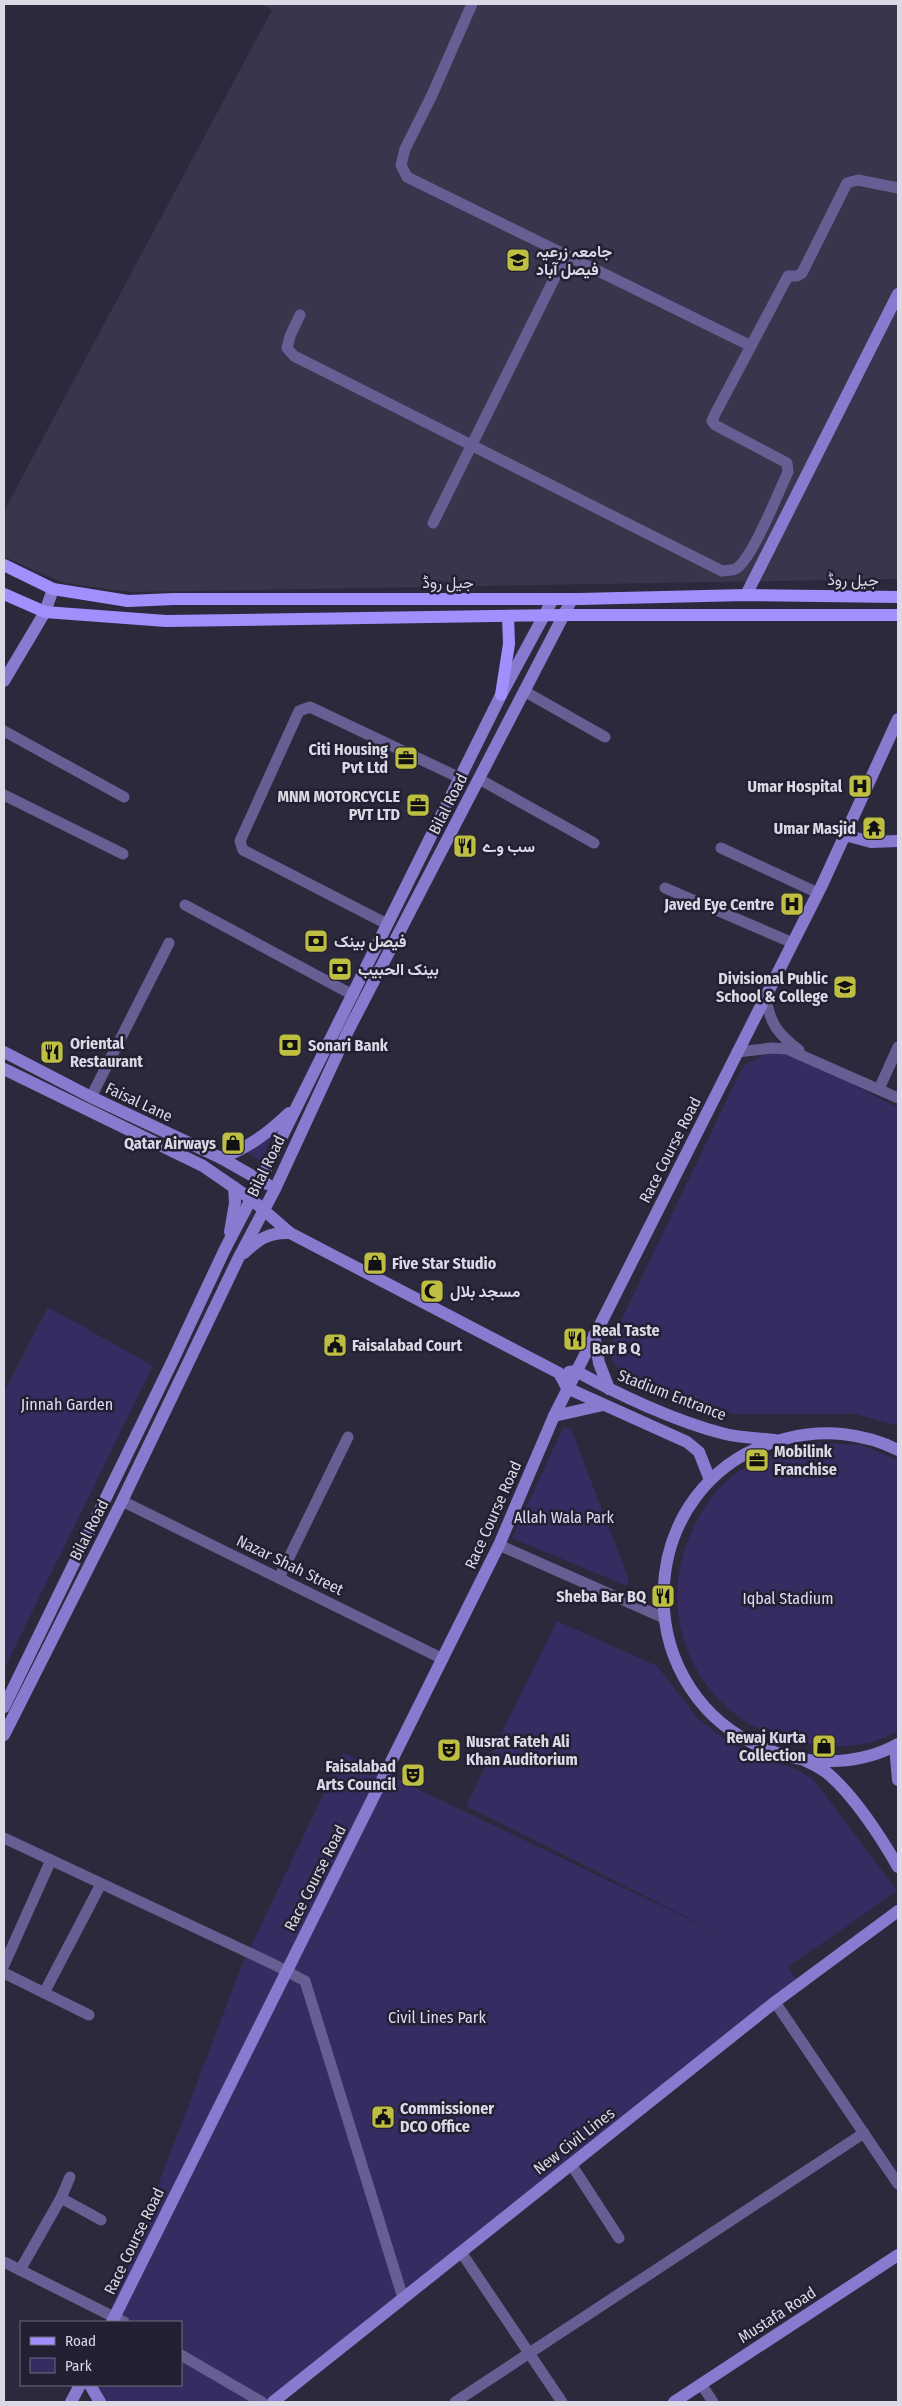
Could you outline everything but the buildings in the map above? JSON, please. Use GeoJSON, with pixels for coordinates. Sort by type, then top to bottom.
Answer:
{"type":"FeatureCollection","features":[{"type":"Feature","properties":{"kind":"main road","name":"جیل روڈ"},"geometry":{"type":"LineString","coordinates":[[4,565],[53,589],[128,601],[174,599],[572,598],[746,595],[898,597]]}},
{"type":"Feature","properties":{"kind":"main road"},"geometry":{"type":"LineString","coordinates":[[4,594],[45,612],[166,621],[563,615],[898,615]]}},
{"type":"Feature","properties":{"kind":"main road"},"geometry":{"type":"LineString","coordinates":[[501,695],[509,644],[508,616]]}},
{"type":"Feature","properties":{"kind":"street"},"geometry":{"type":"LineString","coordinates":[[472,4],[432,95],[405,149],[401,165],[407,177],[751,346]]}},
{"type":"Feature","properties":{"kind":"street"},"geometry":{"type":"LineString","coordinates":[[300,315],[290,336],[288,348],[294,356],[722,571],[735,569],[744,561],[750,550],[788,472],[788,463],[783,458],[715,425],[712,421],[788,276],[797,276],[802,273],[848,183],[858,180],[898,188]]}},
{"type":"Feature","properties":{"kind":"street"},"geometry":{"type":"LineString","coordinates":[[433,523],[566,255]]}},
{"type":"Feature","properties":{"kind":"street"},"geometry":{"type":"LineString","coordinates":[[746,595],[898,294]]}},
{"type":"Feature","properties":{"kind":"street"},"geometry":{"type":"LineString","coordinates":[[4,681],[45,612],[53,589]]}},
{"type":"Feature","properties":{"kind":"street","name":"Bilal Road"},"geometry":{"type":"LineString","coordinates":[[4,1708],[169,1369],[225,1249],[252,1199],[501,695],[553,598]]}},
{"type":"Feature","properties":{"kind":"street","name":"Bilal Road"},"geometry":{"type":"LineString","coordinates":[[4,1734],[122,1501],[238,1259],[275,1189],[348,1031],[572,598]]}},
{"type":"Feature","properties":{"kind":"street"},"geometry":{"type":"LineString","coordinates":[[524,691],[605,737]]}},
{"type":"Feature","properties":{"kind":"street"},"geometry":{"type":"LineString","coordinates":[[387,924],[243,850],[240,846],[240,841],[299,711],[310,707],[460,778]]}},
{"type":"Feature","properties":{"kind":"street","name":"Race Course Road"},"geometry":{"type":"LineString","coordinates":[[117,2320],[499,1545],[554,1416],[576,1371],[818,893],[898,719]]}},
{"type":"Feature","properties":{"kind":"street"},"geometry":{"type":"LineString","coordinates":[[4,732],[124,797]]}},
{"type":"Feature","properties":{"kind":"street"},"geometry":{"type":"LineString","coordinates":[[479,779],[594,843]]}},
{"type":"Feature","properties":{"kind":"street"},"geometry":{"type":"LineString","coordinates":[[4,795],[123,854]]}},
{"type":"Feature","properties":{"kind":"street"},"geometry":{"type":"LineString","coordinates":[[845,835],[871,842],[898,841]]}},
{"type":"Feature","properties":{"kind":"street"},"geometry":{"type":"LineString","coordinates":[[721,848],[818,893]]}},
{"type":"Feature","properties":{"kind":"street"},"geometry":{"type":"LineString","coordinates":[[665,888],[793,943]]}},
{"type":"Feature","properties":{"kind":"street"},"geometry":{"type":"LineString","coordinates":[[185,905],[353,995]]}},
{"type":"Feature","properties":{"kind":"street"},"geometry":{"type":"LineString","coordinates":[[91,1097],[169,943]]}},
{"type":"Feature","properties":{"kind":"street"},"geometry":{"type":"LineString","coordinates":[[766,998],[769,1017],[778,1031],[806,1056]]}},
{"type":"Feature","properties":{"kind":"street"},"geometry":{"type":"LineString","coordinates":[[879,1089],[898,1047]]}},
{"type":"Feature","properties":{"kind":"street"},"geometry":{"type":"LineString","coordinates":[[737,1052],[772,1048],[787,1049],[898,1098]]}},
{"type":"Feature","properties":{"kind":"street","name":"Faisal Lane"},"geometry":{"type":"LineString","coordinates":[[4,1052],[91,1097],[221,1158],[275,1189]]}},
{"type":"Feature","properties":{"kind":"street","name":"Faisal Lane"},"geometry":{"type":"LineString","coordinates":[[4,1069],[203,1166],[252,1199],[263,1211],[290,1233],[559,1373]]}},
{"type":"Feature","properties":{"kind":"street"},"geometry":{"type":"LineString","coordinates":[[221,1158],[240,1151],[255,1142],[296,1108]]}},
{"type":"Feature","properties":{"kind":"street"},"geometry":{"type":"LineString","coordinates":[[225,1249],[235,1203],[234,1187]]}},
{"type":"Feature","properties":{"kind":"street"},"geometry":{"type":"LineString","coordinates":[[238,1259],[266,1236],[276,1233],[290,1233]]}},
{"type":"Feature","properties":{"kind":"street"},"geometry":{"type":"LineString","coordinates":[[594,1335],[599,1363],[609,1389]]}},
{"type":"Feature","properties":{"kind":"street"},"geometry":{"type":"LineString","coordinates":[[576,1371],[559,1373],[568,1388],[694,1447],[699,1452],[710,1480]]}},
{"type":"Feature","properties":{"kind":"street","name":"Stadium Entrance"},"geometry":{"type":"LineString","coordinates":[[576,1371],[609,1389],[726,1434],[776,1440]]}},
{"type":"Feature","properties":{"kind":"street"},"geometry":{"type":"LineString","coordinates":[[554,1416],[603,1405]]}},
{"type":"Feature","properties":{"kind":"street"},"geometry":{"type":"LineString","coordinates":[[898,1450],[873,1440],[825,1433],[800,1435],[776,1440],[750,1451],[710,1480],[685,1513],[671,1545],[663,1578],[664,1618],[667,1637],[682,1674],[698,1698],[718,1720],[750,1742],[767,1750],[805,1760],[843,1760],[866,1756],[896,1745],[898,1780]]}},
{"type":"Feature","properties":{"kind":"street"},"geometry":{"type":"LineString","coordinates":[[279,1578],[348,1437]]}},
{"type":"Feature","properties":{"kind":"street","name":"Nazar Shah Street"},"geometry":{"type":"LineString","coordinates":[[122,1501],[443,1659]]}},
{"type":"Feature","properties":{"kind":"street"},"geometry":{"type":"LineString","coordinates":[[499,1545],[664,1618]]}},
{"type":"Feature","properties":{"kind":"street"},"geometry":{"type":"LineString","coordinates":[[805,1760],[826,1772],[846,1793],[880,1836],[898,1867]]}},
{"type":"Feature","properties":{"kind":"street"},"geometry":{"type":"LineString","coordinates":[[4,1838],[305,1981],[403,2298]]}},
{"type":"Feature","properties":{"kind":"street"},"geometry":{"type":"LineString","coordinates":[[4,1965],[51,1860]]}},
{"type":"Feature","properties":{"kind":"street"},"geometry":{"type":"LineString","coordinates":[[44,1993],[101,1884]]}},
{"type":"Feature","properties":{"kind":"street","name":"New Civil Lines"},"geometry":{"type":"LineString","coordinates":[[273,2402],[775,2002],[898,1911]]}},
{"type":"Feature","properties":{"kind":"street"},"geometry":{"type":"LineString","coordinates":[[4,1973],[89,2015]]}},
{"type":"Feature","properties":{"kind":"street"},"geometry":{"type":"LineString","coordinates":[[775,2002],[898,2184]]}},
{"type":"Feature","properties":{"kind":"street"},"geometry":{"type":"LineString","coordinates":[[455,2402],[864,2133]]}},
{"type":"Feature","properties":{"kind":"street"},"geometry":{"type":"LineString","coordinates":[[571,2164],[619,2238]]}},
{"type":"Feature","properties":{"kind":"street"},"geometry":{"type":"LineString","coordinates":[[20,2270],[61,2198],[70,2177]]}},
{"type":"Feature","properties":{"kind":"street"},"geometry":{"type":"LineString","coordinates":[[61,2198],[101,2220]]}},
{"type":"Feature","properties":{"kind":"street"},"geometry":{"type":"LineString","coordinates":[[461,2252],[562,2402]]}},
{"type":"Feature","properties":{"kind":"street","name":"Mustafa Road"},"geometry":{"type":"LineString","coordinates":[[674,2402],[898,2255]]}},
{"type":"Feature","properties":{"kind":"street"},"geometry":{"type":"LineString","coordinates":[[4,2262],[117,2320]]}},
{"type":"Feature","properties":{"kind":"street"},"geometry":{"type":"LineString","coordinates":[[182,2356],[262,2402]]}},
{"type":"Feature","properties":{"kind":"street"},"geometry":{"type":"LineString","coordinates":[[701,2384],[714,2402]]}},
{"type":"Feature","properties":{"kind":"street"},"geometry":{"type":"LineString","coordinates":[[71,2402],[79,2386]]}},
{"type":"Feature","properties":{"kind":"street"},"geometry":{"type":"LineString","coordinates":[[91,2386],[100,2402]]}},
{"type":"Feature","properties":{"kind":"shaded area","name":"جامعہ زرعیہ فیصل آباد"},"geometry":{"type":"Polygon","coordinates":[[[261,4],[898,4],[898,579],[131,592],[64,583],[4,557],[4,511],[272,10],[261,4]]]}},
{"type":"Feature","properties":{"kind":"green space"},"geometry":{"type":"Polygon","coordinates":[[[769,1052],[796,1054],[898,1108],[898,1426],[856,1414],[733,1414],[620,1370],[612,1361],[613,1342],[620,1323],[743,1066],[769,1052]]]}},
{"type":"Feature","properties":{"kind":"green space"},"geometry":{"type":"Polygon","coordinates":[[[273,1135],[261,1161],[245,1151],[273,1135]]]}},
{"type":"Feature","properties":{"kind":"green space","name":"Jinnah Garden"},"geometry":{"type":"Polygon","coordinates":[[[48,1307],[153,1366],[4,1669],[4,1392],[48,1307]]]}},
{"type":"Feature","properties":{"kind":"green space","name":"Allah Wala Park"},"geometry":{"type":"Polygon","coordinates":[[[563,1428],[571,1429],[629,1580],[627,1586],[512,1538],[563,1428]]]}},
{"type":"Feature","properties":{"kind":"green space","name":"Iqbal Stadium"},"geometry":{"type":"Polygon","coordinates":[[[814,1443],[861,1445],[898,1460],[898,1731],[881,1739],[851,1746],[822,1746],[785,1739],[751,1725],[723,1704],[701,1677],[686,1646],[678,1612],[679,1576],[688,1540],[700,1515],[715,1493],[728,1480],[748,1466],[780,1452],[814,1443]]]}},
{"type":"Feature","properties":{"kind":"green space","name":"Civil Lines Park"},"geometry":{"type":"Polygon","coordinates":[[[557,1621],[657,1666],[698,1719],[724,1738],[752,1755],[794,1768],[813,1779],[897,1891],[788,1967],[800,1985],[279,2402],[100,2402],[91,2386],[182,2386],[182,2321],[106,2321],[242,1965],[343,1753],[732,1940],[466,1806],[557,1621]]]}},
{"type":"Feature","properties":{"kind":"place","name":"جامعہ زرعیہ فیصل آباد"},"geometry":{"type":"Point","coordinates":[518,260]}},
{"type":"Feature","properties":{"kind":"place","name":"Citi Housing Pvt Ltd"},"geometry":{"type":"Point","coordinates":[406,758]}},
{"type":"Feature","properties":{"kind":"place","name":"Umar Hospital"},"geometry":{"type":"Point","coordinates":[860,786]}},
{"type":"Feature","properties":{"kind":"place","name":"MNM MOTORCYCLE PVT LTD"},"geometry":{"type":"Point","coordinates":[418,805]}},
{"type":"Feature","properties":{"kind":"place","name":"Umar Masjid"},"geometry":{"type":"Point","coordinates":[874,828]}},
{"type":"Feature","properties":{"kind":"place","name":"سب وے"},"geometry":{"type":"Point","coordinates":[465,846]}},
{"type":"Feature","properties":{"kind":"place","name":"Javed Eye Centre"},"geometry":{"type":"Point","coordinates":[792,904]}},
{"type":"Feature","properties":{"kind":"place","name":"فیصل بینک"},"geometry":{"type":"Point","coordinates":[316,941]}},
{"type":"Feature","properties":{"kind":"place","name":"بينک الحبيب"},"geometry":{"type":"Point","coordinates":[340,969]}},
{"type":"Feature","properties":{"kind":"place","name":"Divisional Public School & College"},"geometry":{"type":"Point","coordinates":[845,987]}},
{"type":"Feature","properties":{"kind":"place","name":"Sonari Bank"},"geometry":{"type":"Point","coordinates":[290,1045]}},
{"type":"Feature","properties":{"kind":"place","name":"Oriental Restaurant"},"geometry":{"type":"Point","coordinates":[52,1052]}},
{"type":"Feature","properties":{"kind":"place","name":"Qatar Airways"},"geometry":{"type":"Point","coordinates":[233,1143]}},
{"type":"Feature","properties":{"kind":"place","name":"Five Star Studio"},"geometry":{"type":"Point","coordinates":[375,1263]}},
{"type":"Feature","properties":{"kind":"place","name":"مسجد بلال"},"geometry":{"type":"Point","coordinates":[432,1291]}},
{"type":"Feature","properties":{"kind":"place","name":"Real Taste Bar B Q"},"geometry":{"type":"Point","coordinates":[575,1339]}},
{"type":"Feature","properties":{"kind":"place","name":"Faisalabad Court"},"geometry":{"type":"Point","coordinates":[335,1345]}},
{"type":"Feature","properties":{"kind":"place","name":"Mobilink Franchise"},"geometry":{"type":"Point","coordinates":[757,1460]}},
{"type":"Feature","properties":{"kind":"place","name":"Sheba Bar BQ"},"geometry":{"type":"Point","coordinates":[663,1596]}},
{"type":"Feature","properties":{"kind":"place","name":"Rewaj Kurta Collection"},"geometry":{"type":"Point","coordinates":[824,1746]}},
{"type":"Feature","properties":{"kind":"place","name":"Nusrat Fateh Ali Khan Auditorium"},"geometry":{"type":"Point","coordinates":[449,1750]}},
{"type":"Feature","properties":{"kind":"place","name":"Faisalabad Arts Council"},"geometry":{"type":"Point","coordinates":[413,1775]}},
{"type":"Feature","properties":{"kind":"place","name":"Commissioner DCO Office"},"geometry":{"type":"Point","coordinates":[383,2117]}}]}
